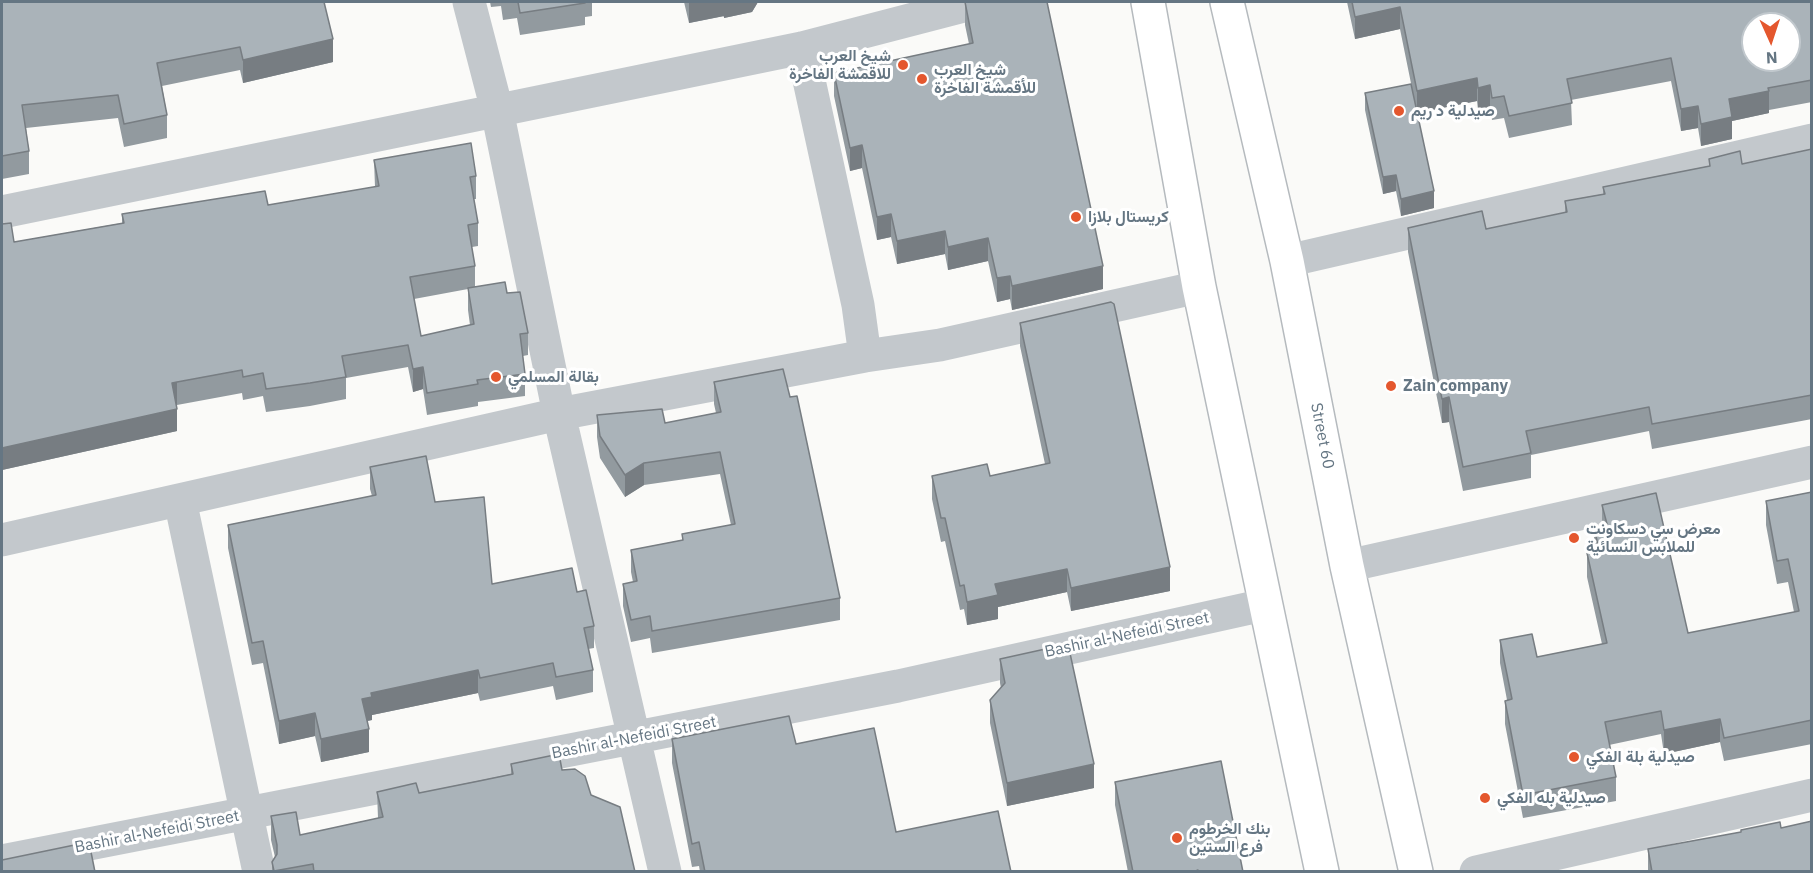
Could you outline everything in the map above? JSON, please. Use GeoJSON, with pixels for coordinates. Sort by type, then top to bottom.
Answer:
{"type":"FeatureCollection","features":[{"type":"Feature","properties":{"kind":"main road"},"geometry":{"type":"LineString","coordinates":[[1148,2],[1199,287],[1264,605],[1322,872]]}},
{"type":"Feature","properties":{"kind":"main road","name":"Street 60"},"geometry":{"type":"LineString","coordinates":[[1227,2],[1287,261],[1347,566],[1416,872]]}},
{"type":"Feature","properties":{"kind":"street"},"geometry":{"type":"LineString","coordinates":[[469,2],[496,110],[559,414],[665,872]]}},
{"type":"Feature","properties":{"kind":"street"},"geometry":{"type":"LineString","coordinates":[[2,212],[802,48],[979,2]]}},
{"type":"Feature","properties":{"kind":"street"},"geometry":{"type":"LineString","coordinates":[[802,48],[858,305],[865,356]]}},
{"type":"Feature","properties":{"kind":"street"},"geometry":{"type":"LineString","coordinates":[[1287,261],[1812,140]]}},
{"type":"Feature","properties":{"kind":"street"},"geometry":{"type":"LineString","coordinates":[[2,540],[559,414],[865,356],[940,345],[1199,287]]}},
{"type":"Feature","properties":{"kind":"street"},"geometry":{"type":"LineString","coordinates":[[1347,566],[1812,462]]}},
{"type":"Feature","properties":{"kind":"street"},"geometry":{"type":"LineString","coordinates":[[180,500],[259,872]]}},
{"type":"Feature","properties":{"kind":"street","name":"Bashir al-Nefeidi Street"},"geometry":{"type":"LineString","coordinates":[[2,861],[898,686],[1264,605]]}},
{"type":"Feature","properties":{"kind":"street"},"geometry":{"type":"LineString","coordinates":[[1476,872],[1812,795]]}},
{"type":"Feature","properties":{"kind":"building"},"geometry":{"type":"Polygon","coordinates":[[[2,2],[324,2],[333,39],[243,60],[240,47],[157,63],[167,115],[124,124],[118,95],[22,105],[29,151],[2,156],[2,2]]]}},
{"type":"Feature","properties":{"kind":"building"},"geometry":{"type":"Polygon","coordinates":[[[518,2],[585,2],[585,3],[520,13],[518,2]]]}},
{"type":"Feature","properties":{"kind":"building"},"geometry":{"type":"Polygon","coordinates":[[[965,2],[1047,2],[1103,266],[1012,286],[1010,276],[997,278],[988,238],[948,247],[945,231],[897,241],[891,214],[877,217],[862,145],[850,148],[834,73],[973,43],[965,2]]]}},
{"type":"Feature","properties":{"kind":"building"},"geometry":{"type":"Polygon","coordinates":[[[1352,2],[1812,2],[1812,80],[1768,88],[1769,91],[1729,99],[1732,117],[1701,124],[1698,106],[1681,109],[1671,58],[1567,79],[1572,103],[1509,116],[1504,96],[1492,98],[1490,85],[1478,88],[1477,78],[1417,91],[1400,7],[1355,17],[1352,2]]]}},
{"type":"Feature","properties":{"kind":"building"},"geometry":{"type":"Polygon","coordinates":[[[1411,84],[1434,191],[1401,199],[1396,175],[1383,177],[1365,93],[1411,84]]]}},
{"type":"Feature","properties":{"kind":"building"},"geometry":{"type":"Polygon","coordinates":[[[471,143],[476,176],[470,177],[478,223],[468,225],[475,266],[410,277],[421,336],[474,324],[468,288],[505,282],[507,293],[520,292],[528,333],[520,334],[525,374],[477,380],[478,384],[427,393],[423,367],[413,369],[408,345],[342,356],[346,377],[310,383],[266,389],[263,373],[243,377],[242,370],[172,383],[177,409],[2,448],[2,224],[11,223],[14,242],[124,223],[122,214],[265,191],[268,205],[379,186],[374,160],[471,143]]]}},
{"type":"Feature","properties":{"kind":"building"},"geometry":{"type":"Polygon","coordinates":[[[1812,149],[1812,395],[1652,424],[1649,407],[1526,431],[1531,453],[1463,467],[1449,397],[1442,399],[1408,228],[1482,211],[1486,229],[1567,212],[1565,201],[1605,194],[1603,187],[1710,166],[1709,159],[1740,151],[1742,164],[1812,149]]]}},
{"type":"Feature","properties":{"kind":"building"},"geometry":{"type":"Polygon","coordinates":[[[1111,302],[1114,304],[1170,567],[1071,588],[1067,569],[995,584],[998,595],[967,602],[964,585],[960,586],[945,518],[941,518],[932,476],[987,464],[990,476],[1050,463],[1020,323],[1111,302]]]}},
{"type":"Feature","properties":{"kind":"building"},"geometry":{"type":"Polygon","coordinates":[[[783,369],[790,397],[797,396],[840,598],[652,631],[650,616],[631,620],[623,584],[637,581],[631,550],[683,540],[682,534],[735,524],[720,452],[644,463],[625,475],[600,436],[597,415],[662,409],[665,423],[721,412],[714,382],[783,369]]]}},
{"type":"Feature","properties":{"kind":"building"},"geometry":{"type":"Polygon","coordinates":[[[426,456],[435,502],[484,497],[492,584],[572,568],[577,592],[586,590],[594,626],[584,628],[593,670],[556,677],[553,663],[480,678],[478,670],[371,693],[372,697],[362,699],[369,729],[321,739],[315,713],[279,721],[263,641],[252,643],[228,525],[376,495],[370,467],[426,456]]]}},
{"type":"Feature","properties":{"kind":"building"},"geometry":{"type":"Polygon","coordinates":[[[1812,492],[1812,720],[1724,738],[1720,719],[1664,730],[1661,711],[1605,722],[1616,777],[1523,795],[1505,701],[1512,699],[1500,640],[1532,634],[1537,657],[1607,643],[1587,553],[1599,550],[1594,527],[1607,524],[1602,505],[1656,493],[1688,633],[1799,611],[1788,559],[1777,561],[1766,501],[1812,492]]]}},
{"type":"Feature","properties":{"kind":"building"},"geometry":{"type":"Polygon","coordinates":[[[1068,644],[1094,764],[1007,783],[990,700],[1005,683],[1000,659],[1068,644]]]}},
{"type":"Feature","properties":{"kind":"building"},"geometry":{"type":"Polygon","coordinates":[[[789,716],[796,744],[874,728],[896,832],[998,811],[1011,872],[705,872],[699,842],[692,844],[672,739],[789,716]]]}},
{"type":"Feature","properties":{"kind":"building"},"geometry":{"type":"Polygon","coordinates":[[[559,754],[562,770],[575,769],[585,776],[591,795],[620,807],[635,872],[314,872],[313,864],[274,871],[272,862],[277,854],[277,845],[271,816],[296,812],[300,835],[383,817],[377,792],[416,783],[419,793],[513,774],[511,764],[559,754]]]}},
{"type":"Feature","properties":{"kind":"building","name":"بنك الخرطوم فرع الستين"},"geometry":{"type":"Polygon","coordinates":[[[1221,761],[1243,872],[1199,872],[1198,870],[1193,872],[1133,872],[1115,782],[1221,761]]]}},
{"type":"Feature","properties":{"kind":"building"},"geometry":{"type":"Polygon","coordinates":[[[1812,821],[1812,872],[1652,872],[1648,849],[1741,832],[1741,830],[1780,822],[1781,828],[1812,821]]]}},
{"type":"Feature","properties":{"kind":"building"},"geometry":{"type":"Polygon","coordinates":[[[89,842],[95,872],[2,872],[2,860],[89,842]]]}},
{"type":"Feature","properties":{"kind":"place","name":"شيخ العرب للاقمشة الفاخرة"},"geometry":{"type":"Point","coordinates":[903,65]}},
{"type":"Feature","properties":{"kind":"place","name":"شيخ العرب للأقمشة الفاخرة"},"geometry":{"type":"Point","coordinates":[922,79]}},
{"type":"Feature","properties":{"kind":"place","name":"صيدلية د ريم"},"geometry":{"type":"Point","coordinates":[1399,111]}},
{"type":"Feature","properties":{"kind":"place","name":"كريستال بلازا"},"geometry":{"type":"Point","coordinates":[1076,217]}},
{"type":"Feature","properties":{"kind":"place","name":"بقالة المسلمي"},"geometry":{"type":"Point","coordinates":[496,377]}},
{"type":"Feature","properties":{"kind":"place","name":"Zain company"},"geometry":{"type":"Point","coordinates":[1391,386]}},
{"type":"Feature","properties":{"kind":"place","name":"معرض سي دسكاونت للملابس النسائية"},"geometry":{"type":"Point","coordinates":[1574,538]}},
{"type":"Feature","properties":{"kind":"place","name":"صيدلية بلة الفكي"},"geometry":{"type":"Point","coordinates":[1574,757]}},
{"type":"Feature","properties":{"kind":"place","name":"صيدلية بله الفكي"},"geometry":{"type":"Point","coordinates":[1485,798]}},
{"type":"Feature","properties":{"kind":"place","name":"بنك الخرطوم فرع الستين"},"geometry":{"type":"Point","coordinates":[1177,838]}}]}
